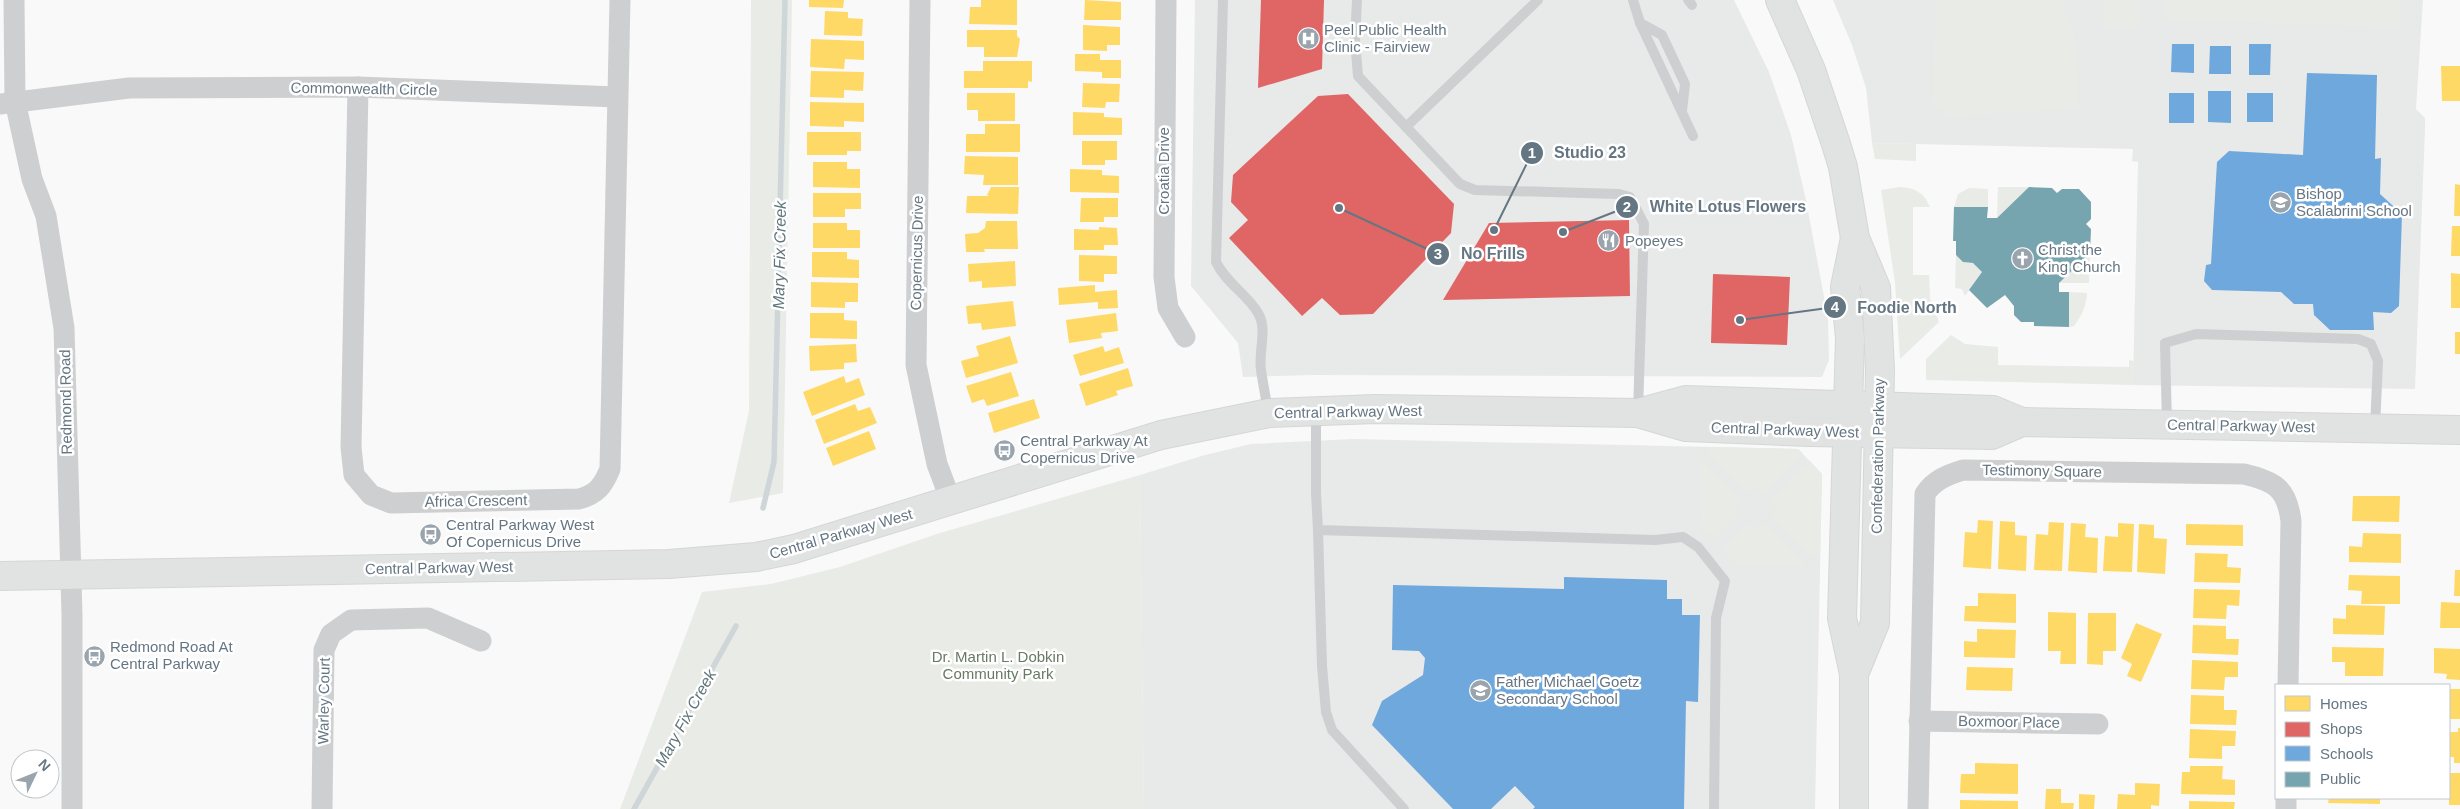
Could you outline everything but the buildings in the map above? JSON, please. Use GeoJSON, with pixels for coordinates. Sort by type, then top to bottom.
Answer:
{"type":"FeatureCollection","features":[{"type":"Feature","properties":{"kind":"street","name":"Redmond Road"},"geometry":{"type":"LineString","coordinates":[[14,0],[8,102],[32,179],[46,216],[64,328],[71,575],[72,809]]}},
{"type":"Feature","properties":{"kind":"street"},"geometry":{"type":"LineString","coordinates":[[617,97],[620,0]]}},
{"type":"Feature","properties":{"kind":"street","name":"Copernicus Drive"},"geometry":{"type":"LineString","coordinates":[[920,0],[916,365],[937,464],[951,501]]}},
{"type":"Feature","properties":{"kind":"street","name":"Croatia Drive"},"geometry":{"type":"LineString","coordinates":[[1166,0],[1164,277],[1168,308],[1185,337]]}},
{"type":"Feature","properties":{"kind":"street","name":"Confederation Parkway"},"geometry":{"type":"LineString","coordinates":[[1780,0],[1811,70],[1836,144],[1843,166],[1854,238],[1876,288],[1880,370],[1875,624],[1854,674]]}},
{"type":"Feature","properties":{"kind":"street","name":"Commonwealth Circle"},"geometry":{"type":"LineString","coordinates":[[8,102],[129,88],[358,87],[617,97]]}},
{"type":"Feature","properties":{"kind":"street","name":"Africa Crescent"},"geometry":{"type":"LineString","coordinates":[[358,87],[351,447],[354,475],[371,495],[391,503],[579,499],[591,495],[603,486],[610,469],[617,97]]}},
{"type":"Feature","properties":{"kind":"street","name":"Confederation Parkway"},"geometry":{"type":"LineString","coordinates":[[1854,238],[1845,287],[1850,338],[1842,618],[1854,674],[1854,809]]}},
{"type":"Feature","properties":{"kind":"street","name":"Central Parkway West"},"geometry":{"type":"LineString","coordinates":[[0,576],[669,564],[756,557],[794,549],[1161,435],[1268,413],[1316,410],[1638,413],[1686,400],[1993,410],[2022,422],[2460,430]]}},
{"type":"Feature","properties":{"kind":"street","name":"Central Parkway West"},"geometry":{"type":"LineString","coordinates":[[1638,413],[1686,427],[1846,433],[1992,435],[2022,422]]}},
{"type":"Feature","properties":{"kind":"street","name":"Testimony Square"},"geometry":{"type":"LineString","coordinates":[[1918,809],[1925,494],[1931,486],[1946,475],[1963,470],[2244,474],[2267,479],[2280,490],[2289,504],[2291,521],[2288,684]]}},
{"type":"Feature","properties":{"kind":"street","name":"Warley Court"},"geometry":{"type":"LineString","coordinates":[[322,809],[324,650],[331,634],[351,620],[428,618],[482,641]]}},
{"type":"Feature","properties":{"kind":"street","name":"Boxmoor Place"},"geometry":{"type":"LineString","coordinates":[[1919,721],[2098,724]]}},
{"type":"Feature","properties":{"kind":"lane"},"geometry":{"type":"LineString","coordinates":[[1223,0],[1216,262],[1221,272],[1258,313],[1263,328],[1260,345],[1260,369],[1268,413]]}},
{"type":"Feature","properties":{"kind":"lane"},"geometry":{"type":"LineString","coordinates":[[1357,0],[1358,76],[1460,184],[1475,190],[1619,194],[1630,197],[1644,224],[1638,413]]}},
{"type":"Feature","properties":{"kind":"lane"},"geometry":{"type":"LineString","coordinates":[[1406,128],[1538,0]]}},
{"type":"Feature","properties":{"kind":"lane"},"geometry":{"type":"LineString","coordinates":[[1633,0],[1640,23],[1693,136]]}},
{"type":"Feature","properties":{"kind":"lane"},"geometry":{"type":"LineString","coordinates":[[1640,23],[1662,35],[1685,84],[1682,112]]}},
{"type":"Feature","properties":{"kind":"lane"},"geometry":{"type":"LineString","coordinates":[[2167,425],[2165,343],[2196,334],[2358,339],[2371,344],[2378,361],[2375,428]]}},
{"type":"Feature","properties":{"kind":"lane"},"geometry":{"type":"LineString","coordinates":[[1316,410],[1316,493],[1322,666],[1326,712],[1332,730],[1404,809]]}},
{"type":"Feature","properties":{"kind":"lane"},"geometry":{"type":"LineString","coordinates":[[1318,530],[1654,540],[1683,537],[1698,547],[1725,581],[1716,618],[1714,809]]}},
{"type":"Feature","properties":{"kind":"shaded area"},"geometry":{"type":"Polygon","coordinates":[[[1195,0],[1734,0],[1769,72],[1791,135],[1806,200],[1828,318],[1829,360],[1822,377],[1311,375],[1243,377],[1238,343],[1191,286],[1195,0]]]}},
{"type":"Feature","properties":{"kind":"shaded area","name":"Bishop Scalabrini School"},"geometry":{"type":"Polygon","coordinates":[[[1833,0],[2423,0],[2416,109],[2425,118],[2425,129],[2415,389],[2133,385],[2138,162],[2132,161],[2133,149],[1872,143],[1866,88],[1852,45],[1833,0]]]}},
{"type":"Feature","properties":{"kind":"shaded area","name":"Father Michael Goetz Secondary School"},"geometry":{"type":"Polygon","coordinates":[[[1353,439],[1798,449],[1822,474],[1815,809],[1144,809],[1140,475],[1205,455],[1251,444],[1353,439]]]}},
{"type":"Feature","properties":{"kind":"green space"},"geometry":{"type":"Polygon","coordinates":[[[751,0],[792,0],[783,493],[729,503],[749,411],[751,0]]]}},
{"type":"Feature","properties":{"kind":"green space"},"geometry":{"type":"Polygon","coordinates":[[[1935,0],[2062,0],[2077,44],[2079,109],[1949,116],[1933,106],[1935,0]]]}},
{"type":"Feature","properties":{"kind":"green space"},"geometry":{"type":"Polygon","coordinates":[[[2103,0],[2139,0],[2139,27],[2103,27],[2103,0]]]}},
{"type":"Feature","properties":{"kind":"green space"},"geometry":{"type":"Polygon","coordinates":[[[2165,0],[2401,0],[2400,28],[2164,19],[2165,0]]]}},
{"type":"Feature","properties":{"kind":"green space"},"geometry":{"type":"Polygon","coordinates":[[[1872,143],[1916,144],[1916,161],[1875,159],[1872,143]]]}},
{"type":"Feature","properties":{"kind":"green space"},"geometry":{"type":"Polygon","coordinates":[[[1900,187],[1919,192],[1930,207],[1913,207],[1913,275],[1929,275],[1930,298],[1939,322],[1900,359],[1895,282],[1881,190],[1900,187]]]}},
{"type":"Feature","properties":{"kind":"green space"},"geometry":{"type":"Polygon","coordinates":[[[1998,187],[2029,187],[1997,218],[1998,187]]]}},
{"type":"Feature","properties":{"kind":"green space"},"geometry":{"type":"Polygon","coordinates":[[[1969,188],[1988,189],[1988,207],[1954,207],[1958,194],[1969,188]]]}},
{"type":"Feature","properties":{"kind":"green space"},"geometry":{"type":"Polygon","coordinates":[[[2090,253],[2089,283],[2059,283],[2090,253]]]}},
{"type":"Feature","properties":{"kind":"green space"},"geometry":{"type":"Polygon","coordinates":[[[1956,255],[1963,262],[1973,263],[1982,272],[1965,296],[1962,289],[1955,288],[1956,255]]]}},
{"type":"Feature","properties":{"kind":"green space"},"geometry":{"type":"Polygon","coordinates":[[[2069,292],[2087,293],[2086,303],[2081,314],[2074,326],[2069,327],[2069,292]]]}},
{"type":"Feature","properties":{"kind":"green space"},"geometry":{"type":"Polygon","coordinates":[[[1951,335],[1965,344],[1998,347],[1998,365],[2129,367],[2129,360],[2134,361],[2133,385],[1926,380],[1926,359],[1951,335]]]}},
{"type":"Feature","properties":{"kind":"green space"},"geometry":{"type":"Polygon","coordinates":[[[1709,447],[1798,449],[1803,453],[1762,494],[1755,487],[1749,493],[1709,453],[1709,447]]]}},
{"type":"Feature","properties":{"kind":"green space"},"geometry":{"type":"Polygon","coordinates":[[[1700,457],[1742,500],[1734,508],[1740,514],[1715,540],[1701,528],[1700,457]]]}},
{"type":"Feature","properties":{"kind":"green space"},"geometry":{"type":"Polygon","coordinates":[[[1809,460],[1822,474],[1820,555],[1809,554],[1771,516],[1778,509],[1769,501],[1809,460]]]}},
{"type":"Feature","properties":{"kind":"green space","name":"Dr. Martin L. Dobkin Community Park"},"geometry":{"type":"Polygon","coordinates":[[[1140,475],[1144,809],[620,809],[702,592],[771,584],[840,567],[940,533],[1140,475]]]}},
{"type":"Feature","properties":{"kind":"green space"},"geometry":{"type":"Polygon","coordinates":[[[1748,523],[1756,531],[1764,523],[1807,566],[1736,565],[1723,548],[1748,523]]]}},
{"type":"Feature","properties":{"kind":"waterway","name":"Mary Fix Creek"},"geometry":{"type":"LineString","coordinates":[[763,508],[774,462],[785,0]]}},
{"type":"Feature","properties":{"kind":"waterway","name":"Mary Fix Creek"},"geometry":{"type":"LineString","coordinates":[[634,809],[736,626]]}},
{"type":"Feature","properties":{"kind":"place","name":"Peel Public Health Clinic - Fairview"},"geometry":{"type":"Point","coordinates":[1308,39]}},
{"type":"Feature","properties":{"kind":"place","name":"Bishop Scalabrini School"},"geometry":{"type":"Point","coordinates":[2280,203]}},
{"type":"Feature","properties":{"kind":"place","name":"No Frills"},"geometry":{"type":"Point","coordinates":[1339,208]}},
{"type":"Feature","properties":{"kind":"place","name":"Studio 23"},"geometry":{"type":"Point","coordinates":[1494,230]}},
{"type":"Feature","properties":{"kind":"place","name":"White Lotus Flowers"},"geometry":{"type":"Point","coordinates":[1563,232]}},
{"type":"Feature","properties":{"kind":"place","name":"Popeyes"},"geometry":{"type":"Point","coordinates":[1609,241]}},
{"type":"Feature","properties":{"kind":"place","name":"Christ the King Church"},"geometry":{"type":"Point","coordinates":[2022,259]}},
{"type":"Feature","properties":{"kind":"place","name":"Foodie North"},"geometry":{"type":"Point","coordinates":[1740,320]}},
{"type":"Feature","properties":{"kind":"place","name":"Central Parkway At Copernicus Drive"},"geometry":{"type":"Point","coordinates":[1004,450]}},
{"type":"Feature","properties":{"kind":"place","name":"Central Parkway West Of Copernicus Drive"},"geometry":{"type":"Point","coordinates":[430,534]}},
{"type":"Feature","properties":{"kind":"place","name":"Redmond Road At Central Parkway"},"geometry":{"type":"Point","coordinates":[94,656]}},
{"type":"Feature","properties":{"kind":"place","name":"Father Michael Goetz Secondary School"},"geometry":{"type":"Point","coordinates":[1480,691]}}]}
